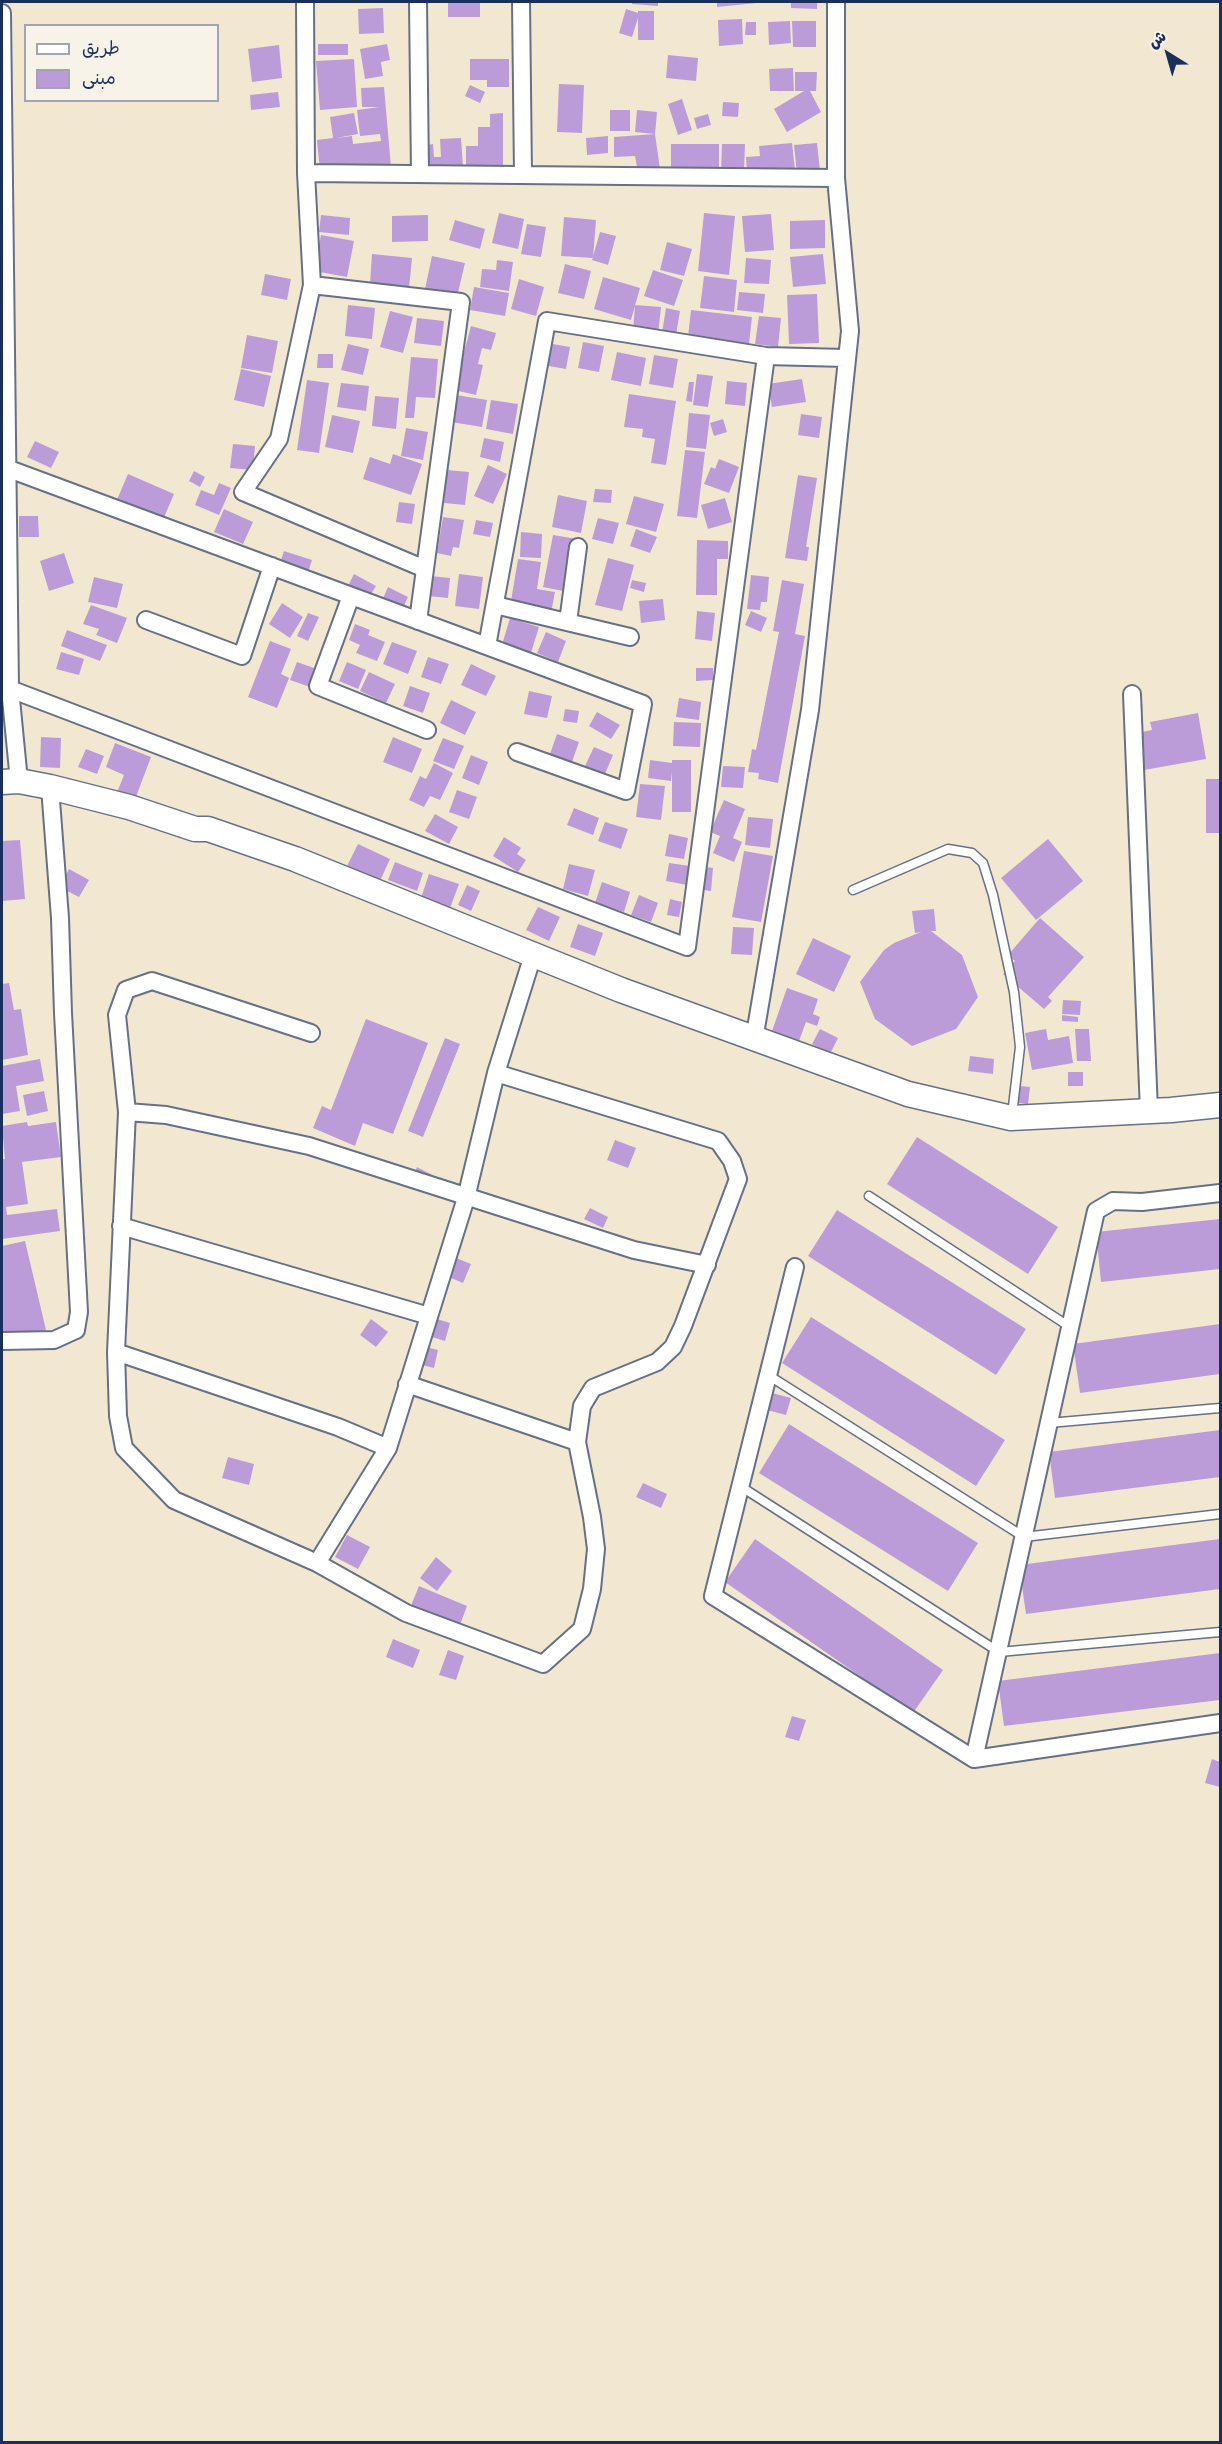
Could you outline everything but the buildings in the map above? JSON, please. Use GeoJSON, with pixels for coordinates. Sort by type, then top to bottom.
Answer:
{"type":"FeatureCollection","features":[{"type":"Feature","properties":{"kind":"main road"},"geometry":{"type":"LineString","coordinates":[[10,782],[50,787],[129,807],[195,829],[208,829],[295,859],[532,955],[754,1040],[786,1049],[908,1095],[1011,1118],[1221,1105]]}},
{"type":"Feature","properties":{"kind":"street"},"geometry":{"type":"LineString","coordinates":[[305,2],[306,173],[312,285],[279,439],[243,492],[425,569]]}},
{"type":"Feature","properties":{"kind":"street"},"geometry":{"type":"LineString","coordinates":[[418,2],[420,174]]}},
{"type":"Feature","properties":{"kind":"street"},"geometry":{"type":"LineString","coordinates":[[521,2],[523,175]]}},
{"type":"Feature","properties":{"kind":"street"},"geometry":{"type":"LineString","coordinates":[[754,1040],[810,710],[850,332],[837,178],[836,2]]}},
{"type":"Feature","properties":{"kind":"street"},"geometry":{"type":"LineString","coordinates":[[2,13],[10,782]]}},
{"type":"Feature","properties":{"kind":"street"},"geometry":{"type":"LineString","coordinates":[[306,173],[837,178]]}},
{"type":"Feature","properties":{"kind":"street"},"geometry":{"type":"LineString","coordinates":[[312,285],[461,302],[418,621]]}},
{"type":"Feature","properties":{"kind":"street"},"geometry":{"type":"LineString","coordinates":[[487,646],[547,321],[766,356],[846,358]]}},
{"type":"Feature","properties":{"kind":"street"},"geometry":{"type":"LineString","coordinates":[[10,689],[687,946],[766,356]]}},
{"type":"Feature","properties":{"kind":"street"},"geometry":{"type":"LineString","coordinates":[[5,469],[643,704],[626,791],[517,752]]}},
{"type":"Feature","properties":{"kind":"street"},"geometry":{"type":"LineString","coordinates":[[568,622],[578,547]]}},
{"type":"Feature","properties":{"kind":"street"},"geometry":{"type":"LineString","coordinates":[[146,620],[242,656],[272,566]]}},
{"type":"Feature","properties":{"kind":"street"},"geometry":{"type":"LineString","coordinates":[[351,596],[318,686],[427,730]]}},
{"type":"Feature","properties":{"kind":"street"},"geometry":{"type":"LineString","coordinates":[[495,605],[630,637]]}},
{"type":"Feature","properties":{"kind":"street"},"geometry":{"type":"LineString","coordinates":[[1132,694],[1149,1111]]}},
{"type":"Feature","properties":{"kind":"street"},"geometry":{"type":"LineString","coordinates":[[2,1341],[54,1340],[75,1329],[79,1311],[60,918],[50,787]]}},
{"type":"Feature","properties":{"kind":"street"},"geometry":{"type":"LineString","coordinates":[[317,1563],[388,1448],[466,1198],[496,1073],[532,955]]}},
{"type":"Feature","properties":{"kind":"street"},"geometry":{"type":"LineString","coordinates":[[311,1033],[152,981],[126,990],[117,1015],[127,1112],[116,1352],[118,1416],[124,1448],[174,1500],[317,1563],[405,1613],[543,1664],[582,1629],[592,1589],[596,1549],[577,1442],[582,1406],[593,1388],[657,1362],[673,1347],[707,1265],[738,1179],[732,1161],[718,1142],[496,1073]]}},
{"type":"Feature","properties":{"kind":"street"},"geometry":{"type":"LineString","coordinates":[[127,1112],[166,1115],[309,1146],[634,1250],[707,1265]]}},
{"type":"Feature","properties":{"kind":"street"},"geometry":{"type":"LineString","coordinates":[[975,1759],[1096,1211],[1113,1202],[1142,1202],[1221,1193]]}},
{"type":"Feature","properties":{"kind":"street"},"geometry":{"type":"LineString","coordinates":[[121,1226],[429,1316]]}},
{"type":"Feature","properties":{"kind":"street"},"geometry":{"type":"LineString","coordinates":[[795,1267],[713,1596],[975,1759],[1221,1723]]}},
{"type":"Feature","properties":{"kind":"street"},"geometry":{"type":"LineString","coordinates":[[116,1352],[338,1427],[388,1448]]}},
{"type":"Feature","properties":{"kind":"street"},"geometry":{"type":"LineString","coordinates":[[408,1384],[577,1442]]}},
{"type":"Feature","properties":{"kind":"lane"},"geometry":{"type":"LineString","coordinates":[[853,890],[948,849],[972,853],[983,863],[993,895],[1014,992],[1020,1047],[1011,1118]]}},
{"type":"Feature","properties":{"kind":"lane"},"geometry":{"type":"LineString","coordinates":[[869,1196],[1070,1327]]}},
{"type":"Feature","properties":{"kind":"lane"},"geometry":{"type":"LineString","coordinates":[[768,1375],[1024,1537],[1221,1514]]}},
{"type":"Feature","properties":{"kind":"lane"},"geometry":{"type":"LineString","coordinates":[[1049,1423],[1221,1407]]}},
{"type":"Feature","properties":{"kind":"lane"},"geometry":{"type":"LineString","coordinates":[[740,1486],[999,1652],[1221,1632]]}}]}
